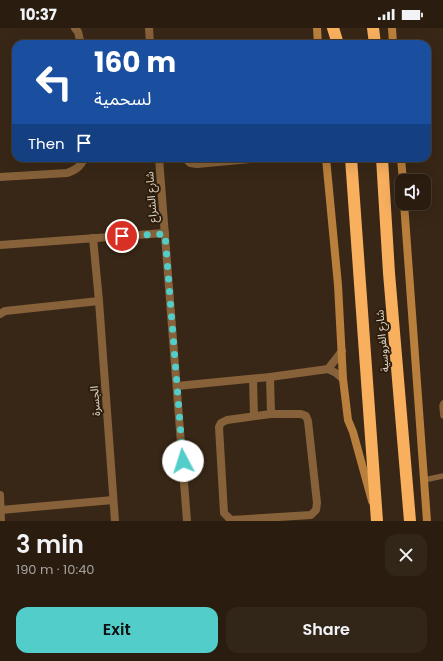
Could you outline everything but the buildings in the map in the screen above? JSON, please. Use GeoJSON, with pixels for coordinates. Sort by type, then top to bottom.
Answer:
{"type":"FeatureCollection","features":[{"type":"Feature","properties":{"kind":"highway"},"geometry":{"type":"LineString","coordinates":[[333,28],[337,40]]}},
{"type":"Feature","properties":{"kind":"highway"},"geometry":{"type":"LineString","coordinates":[[342,28],[343,40]]}},
{"type":"Feature","properties":{"kind":"highway"},"geometry":{"type":"LineString","coordinates":[[373,28],[374,40]]}},
{"type":"Feature","properties":{"kind":"highway","name":"شارع الفروسية"},"geometry":{"type":"LineString","coordinates":[[351,162],[376,519]]}},
{"type":"Feature","properties":{"kind":"highway","name":"شارع الفروسية"},"geometry":{"type":"LineString","coordinates":[[382,162],[389,273],[410,521]]}},
{"type":"Feature","properties":{"kind":"highway"},"geometry":{"type":"LineString","coordinates":[[389,273],[393,235],[390,162]]}},
{"type":"Feature","properties":{"kind":"main road"},"geometry":{"type":"LineString","coordinates":[[317,28],[318,40]]}},
{"type":"Feature","properties":{"kind":"main road"},"geometry":{"type":"LineString","coordinates":[[392,28],[393,40]]}},
{"type":"Feature","properties":{"kind":"main road","name":"شارع الفروسية"},"geometry":{"type":"LineString","coordinates":[[326,162],[338,285],[343,379],[348,420],[353,432],[376,519]]}},
{"type":"Feature","properties":{"kind":"main road"},"geometry":{"type":"LineString","coordinates":[[401,162],[402,174]]}},
{"type":"Feature","properties":{"kind":"main road"},"geometry":{"type":"LineString","coordinates":[[405,210],[427,521]]}},
{"type":"Feature","properties":{"kind":"street"},"geometry":{"type":"LineString","coordinates":[[75,28],[78,32],[80,40]]}},
{"type":"Feature","properties":{"kind":"street"},"geometry":{"type":"LineString","coordinates":[[149,28],[150,40]]}},
{"type":"Feature","properties":{"kind":"street"},"geometry":{"type":"LineString","coordinates":[[0,177],[67,173],[74,171],[82,162]]}},
{"type":"Feature","properties":{"kind":"street","name":"شارع الشراع"},"geometry":{"type":"LineString","coordinates":[[159,162],[188,521]]}},
{"type":"Feature","properties":{"kind":"street"},"geometry":{"type":"LineString","coordinates":[[189,162],[197,164],[218,162]]}},
{"type":"Feature","properties":{"kind":"street"},"geometry":{"type":"LineString","coordinates":[[0,245],[165,234]]}},
{"type":"Feature","properties":{"kind":"street","name":"الجسرة"},"geometry":{"type":"LineString","coordinates":[[93,238],[115,521]]}},
{"type":"Feature","properties":{"kind":"street"},"geometry":{"type":"LineString","coordinates":[[0,314],[5,311],[99,301]]}},
{"type":"Feature","properties":{"kind":"street"},"geometry":{"type":"LineString","coordinates":[[328,369],[342,351]]}},
{"type":"Feature","properties":{"kind":"street"},"geometry":{"type":"LineString","coordinates":[[177,386],[253,379],[328,369],[343,379]]}},
{"type":"Feature","properties":{"kind":"street"},"geometry":{"type":"LineString","coordinates":[[270,377],[272,414]]}},
{"type":"Feature","properties":{"kind":"street"},"geometry":{"type":"LineString","coordinates":[[253,379],[254,416]]}},
{"type":"Feature","properties":{"kind":"street"},"geometry":{"type":"LineString","coordinates":[[272,414],[301,414],[306,416],[308,421],[317,503],[316,510],[311,515],[231,520],[224,513],[219,427],[221,423],[227,420],[272,414]]}},
{"type":"Feature","properties":{"kind":"street"},"geometry":{"type":"LineString","coordinates":[[0,495],[1,521]]}},
{"type":"Feature","properties":{"kind":"street"},"geometry":{"type":"LineString","coordinates":[[1,510],[113,500]]}},
{"type":"Feature","properties":{"kind":"lane"},"geometry":{"type":"LineString","coordinates":[[443,403],[443,416]]}},
{"type":"Feature","properties":{"kind":"lane"},"geometry":{"type":"LineString","coordinates":[[424,480],[443,476]]}},
{"type":"Feature","properties":{"kind":"route"},"geometry":{"type":"LineString","coordinates":[[122,236],[165,234],[183,461]]}}]}
